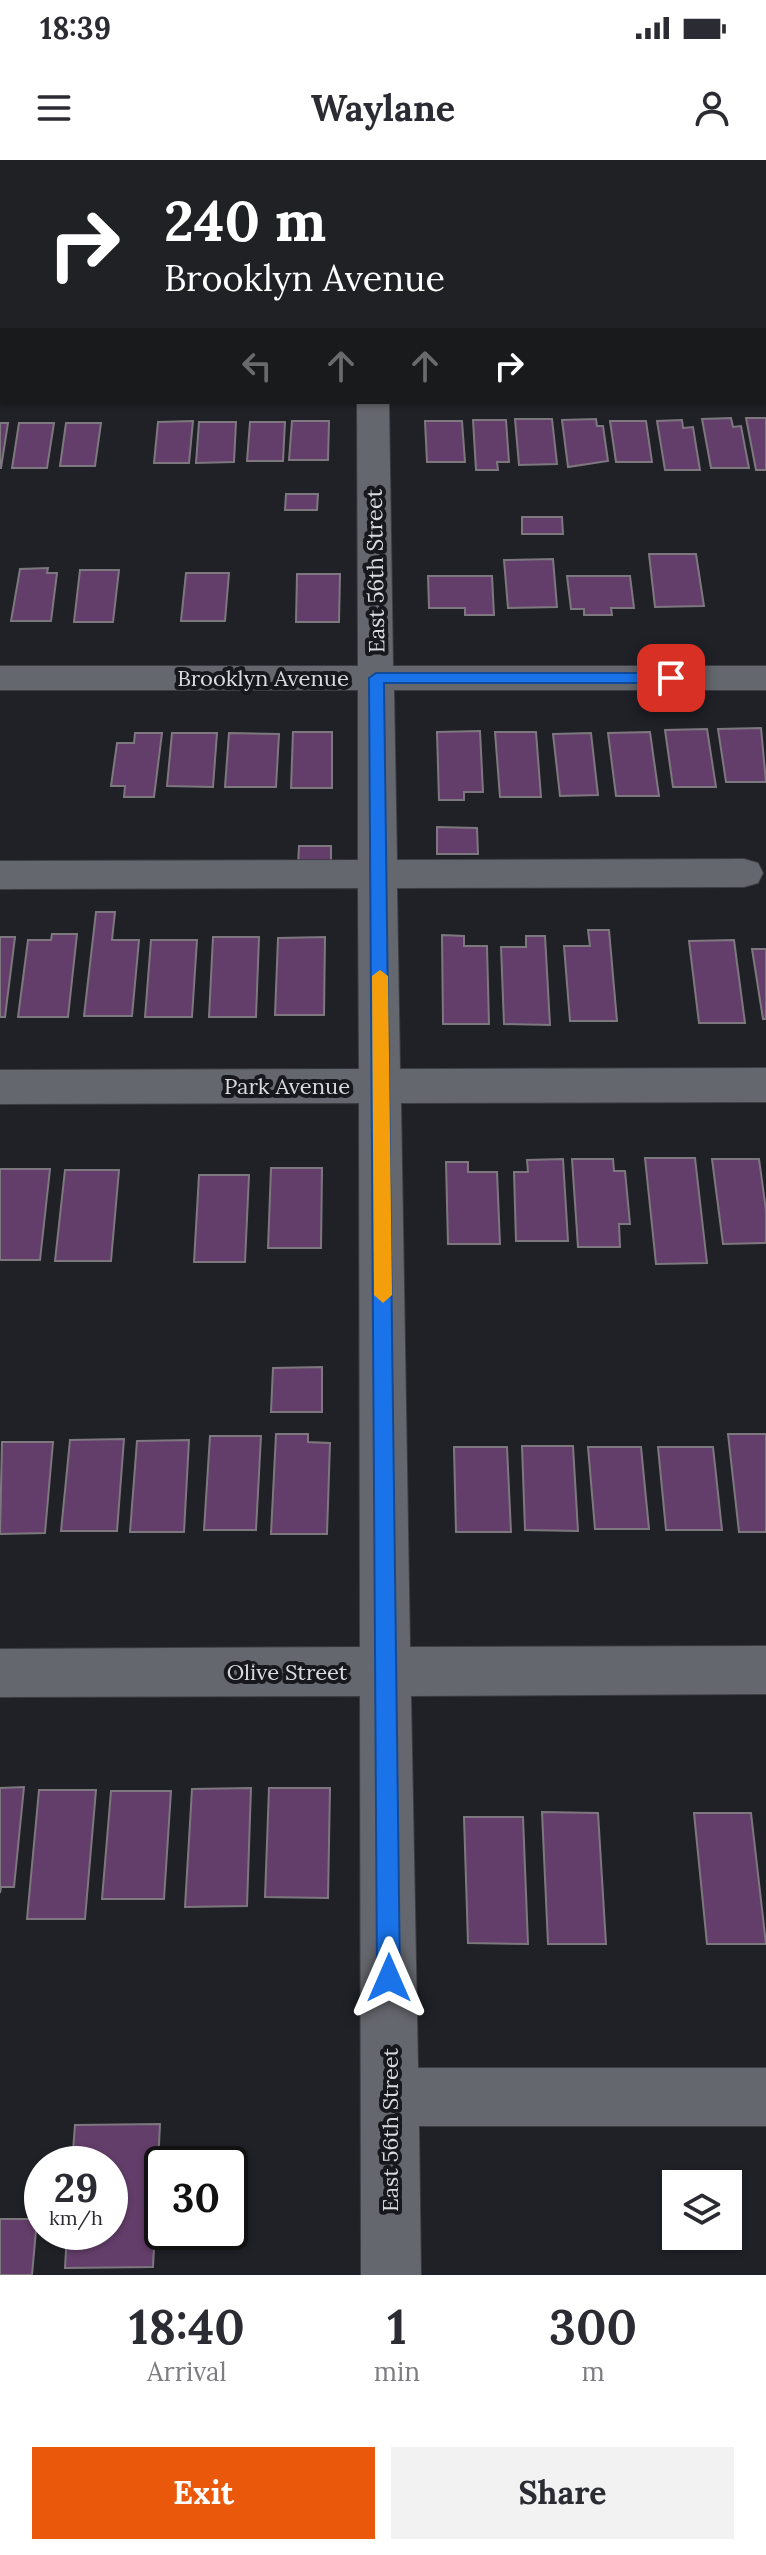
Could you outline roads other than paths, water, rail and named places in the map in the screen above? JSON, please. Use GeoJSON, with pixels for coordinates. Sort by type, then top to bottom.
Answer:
{"type":"FeatureCollection","features":[{"type":"Feature","properties":{"kind":"street","name":"East 56th Street"},"geometry":{"type":"LineString","coordinates":[[373,404],[391,2275]]}},
{"type":"Feature","properties":{"kind":"street","name":"Brooklyn Avenue"},"geometry":{"type":"LineString","coordinates":[[0,678],[766,678]]}},
{"type":"Feature","properties":{"kind":"street"},"geometry":{"type":"LineString","coordinates":[[0,875],[357,874],[379,877],[744,873]]}},
{"type":"Feature","properties":{"kind":"street","name":"Park Avenue"},"geometry":{"type":"LineString","coordinates":[[0,1087],[766,1085]]}},
{"type":"Feature","properties":{"kind":"street","name":"Olive Street"},"geometry":{"type":"LineString","coordinates":[[0,1673],[766,1670]]}},
{"type":"Feature","properties":{"kind":"street"},"geometry":{"type":"LineString","coordinates":[[390,2097],[766,2097]]}}]}
